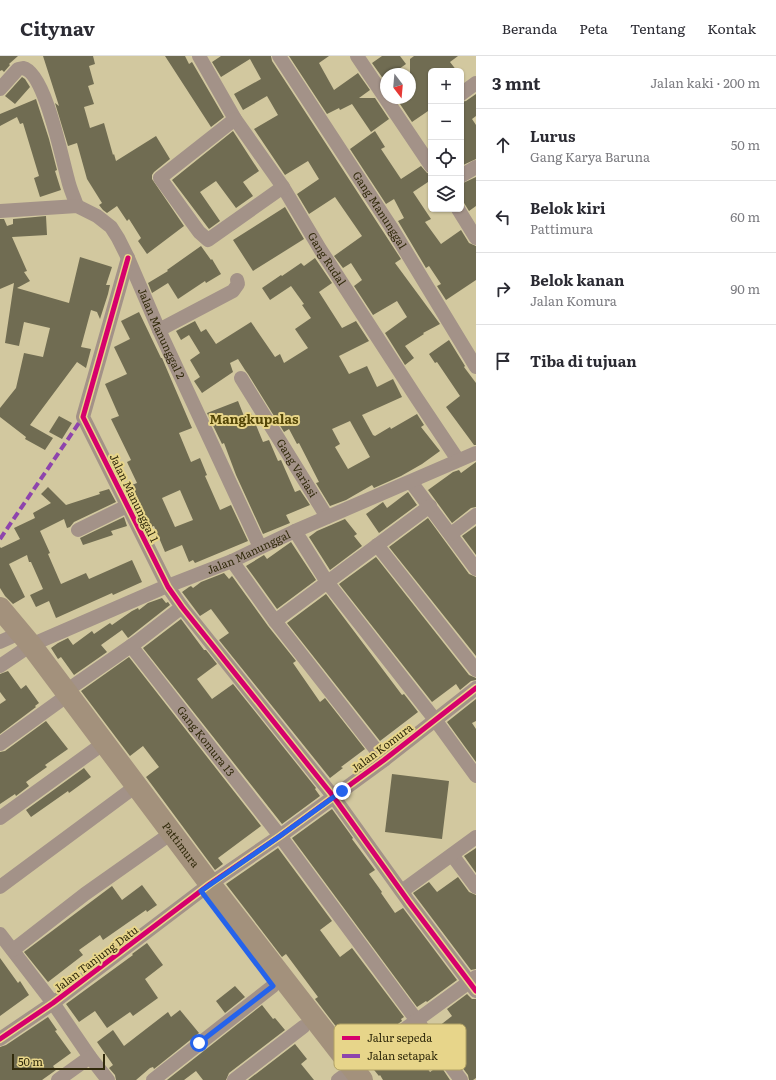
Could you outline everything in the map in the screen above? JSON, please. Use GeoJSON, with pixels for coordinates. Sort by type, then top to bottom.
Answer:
{"type":"FeatureCollection","features":[{"type":"Feature","properties":{"kind":"main road","name":"Pattimura"},"geometry":{"type":"LineString","coordinates":[[0,608],[14,639],[63,695],[334,1058]]}},
{"type":"Feature","properties":{"kind":"main road","name":"Pattimura"},"geometry":{"type":"LineString","coordinates":[[63,695],[97,748],[128,792],[163,839],[206,888],[273,986],[304,1027],[334,1061]]}},
{"type":"Feature","properties":{"kind":"street","name":"Gang Rudal"},"geometry":{"type":"LineString","coordinates":[[199,56],[235,120],[283,187],[320,249],[458,460]]}},
{"type":"Feature","properties":{"kind":"street","name":"Gang Manunggal"},"geometry":{"type":"LineString","coordinates":[[279,56],[391,227],[476,367]]}},
{"type":"Feature","properties":{"kind":"street"},"geometry":{"type":"LineString","coordinates":[[357,56],[428,162]]}},
{"type":"Feature","properties":{"kind":"street"},"geometry":{"type":"LineString","coordinates":[[0,89],[18,69],[23,68],[31,71],[48,106],[60,142],[68,179],[77,206],[0,211]]}},
{"type":"Feature","properties":{"kind":"street"},"geometry":{"type":"LineString","coordinates":[[464,92],[476,83]]}},
{"type":"Feature","properties":{"kind":"street"},"geometry":{"type":"LineString","coordinates":[[235,120],[160,178],[199,232],[208,240],[283,187]]}},
{"type":"Feature","properties":{"kind":"street"},"geometry":{"type":"LineString","coordinates":[[464,174],[476,167]]}},
{"type":"Feature","properties":{"kind":"street","name":"Jalan Manunggal 2"},"geometry":{"type":"LineString","coordinates":[[77,206],[97,216],[111,227],[118,238],[260,547]]}},
{"type":"Feature","properties":{"kind":"street"},"geometry":{"type":"LineString","coordinates":[[460,212],[476,238]]}},
{"type":"Feature","properties":{"kind":"street","name":"Jalan Manunggal 1"},"geometry":{"type":"LineString","coordinates":[[128,258],[83,418],[168,587],[182,607],[333,796],[402,891],[474,983]]}},
{"type":"Feature","properties":{"kind":"street"},"geometry":{"type":"LineString","coordinates":[[159,330],[233,291],[237,288],[237,280]]}},
{"type":"Feature","properties":{"kind":"street","name":"Gang Variasi"},"geometry":{"type":"LineString","coordinates":[[241,378],[327,517]]}},
{"type":"Feature","properties":{"kind":"street","name":"Jalan Manunggal"},"geometry":{"type":"LineString","coordinates":[[0,666],[14,639],[168,587],[232,560],[295,530],[411,482],[476,453]]}},
{"type":"Feature","properties":{"kind":"street"},"geometry":{"type":"LineString","coordinates":[[411,482],[451,534],[476,570]]}},
{"type":"Feature","properties":{"kind":"street"},"geometry":{"type":"LineString","coordinates":[[78,530],[127,506]]}},
{"type":"Feature","properties":{"kind":"street"},"geometry":{"type":"LineString","coordinates":[[275,621],[430,506]]}},
{"type":"Feature","properties":{"kind":"street"},"geometry":{"type":"LineString","coordinates":[[451,534],[476,516]]}},
{"type":"Feature","properties":{"kind":"street"},"geometry":{"type":"LineString","coordinates":[[295,530],[327,582],[436,721],[476,776]]}},
{"type":"Feature","properties":{"kind":"street"},"geometry":{"type":"LineString","coordinates":[[377,545],[476,670]]}},
{"type":"Feature","properties":{"kind":"street"},"geometry":{"type":"LineString","coordinates":[[232,560],[275,621],[384,760]]}},
{"type":"Feature","properties":{"kind":"street"},"geometry":{"type":"LineString","coordinates":[[0,744],[63,695],[182,607]]}},
{"type":"Feature","properties":{"kind":"street","name":"Gang Komura 13"},"geometry":{"type":"LineString","coordinates":[[131,646],[280,836],[420,1024]]}},
{"type":"Feature","properties":{"kind":"street","name":"Jalan Komura"},"geometry":{"type":"LineString","coordinates":[[206,888],[384,760],[436,721],[476,688]]}},
{"type":"Feature","properties":{"kind":"street"},"geometry":{"type":"LineString","coordinates":[[0,818],[97,748]]}},
{"type":"Feature","properties":{"kind":"street"},"geometry":{"type":"LineString","coordinates":[[0,887],[128,792]]}},
{"type":"Feature","properties":{"kind":"street"},"geometry":{"type":"LineString","coordinates":[[402,891],[476,837]]}},
{"type":"Feature","properties":{"kind":"street"},"geometry":{"type":"LineString","coordinates":[[108,1080],[90,1057],[53,1003],[5,944],[85,894],[163,839]]}},
{"type":"Feature","properties":{"kind":"street"},"geometry":{"type":"LineString","coordinates":[[452,855],[476,887]]}},
{"type":"Feature","properties":{"kind":"street","name":"Jalan Tanjung Datu"},"geometry":{"type":"LineString","coordinates":[[0,1039],[53,1003],[206,888]]}},
{"type":"Feature","properties":{"kind":"street"},"geometry":{"type":"LineString","coordinates":[[414,1024],[474,983]]}},
{"type":"Feature","properties":{"kind":"street"},"geometry":{"type":"LineString","coordinates":[[153,1080],[273,986]]}},
{"type":"Feature","properties":{"kind":"street"},"geometry":{"type":"LineString","coordinates":[[234,1080],[304,1027]]}},
{"type":"Feature","properties":{"kind":"street"},"geometry":{"type":"LineString","coordinates":[[58,1080],[90,1057]]}},
{"type":"Feature","properties":{"kind":"street"},"geometry":{"type":"LineString","coordinates":[[348,1077],[357,1070]]}},
{"type":"Feature","properties":{"kind":"street","name":"Gang Komura 13"},"geometry":{"type":"LineString","coordinates":[[454,1070],[461,1080]]}},
{"type":"Feature","properties":{"kind":"building"},"geometry":{"type":"Polygon","coordinates":[[[0,56],[18,56],[9,64],[10,65],[4,72],[2,70],[0,71],[0,56]]]}},
{"type":"Feature","properties":{"kind":"building"},"geometry":{"type":"Polygon","coordinates":[[[43,56],[93,56],[95,64],[89,66],[94,84],[88,86],[94,104],[84,107],[90,128],[104,123],[116,161],[156,136],[170,159],[154,172],[152,179],[184,226],[147,254],[138,241],[141,238],[129,219],[127,221],[117,206],[107,213],[99,205],[102,203],[87,179],[77,143],[68,146],[55,103],[59,106],[43,56]]]}},
{"type":"Feature","properties":{"kind":"building"},"geometry":{"type":"Polygon","coordinates":[[[165,56],[185,56],[189,64],[192,62],[224,117],[211,127],[165,56]]]}},
{"type":"Feature","properties":{"kind":"building"},"geometry":{"type":"Polygon","coordinates":[[[221,56],[271,56],[272,61],[401,259],[395,263],[440,324],[423,333],[424,334],[405,346],[414,358],[405,365],[385,333],[407,317],[397,301],[373,315],[354,286],[362,280],[351,263],[343,268],[334,256],[362,236],[335,197],[309,214],[297,194],[319,179],[308,161],[285,175],[254,129],[278,115],[267,96],[243,110],[234,94],[261,79],[250,59],[221,77],[212,62],[221,56]]]}},
{"type":"Feature","properties":{"kind":"building"},"geometry":{"type":"Polygon","coordinates":[[[289,56],[329,56],[319,63],[334,90],[358,73],[370,90],[359,98],[375,98],[389,119],[371,132],[352,104],[327,114],[289,56]]]}},
{"type":"Feature","properties":{"kind":"building"},"geometry":{"type":"Polygon","coordinates":[[[382,56],[400,56],[406,64],[400,68],[380,68],[380,74],[372,63],[382,56]]]}},
{"type":"Feature","properties":{"kind":"building"},"geometry":{"type":"Polygon","coordinates":[[[414,56],[458,56],[450,62],[455,68],[428,68],[428,111],[412,122],[400,104],[416,104],[416,68],[410,68],[410,59],[414,56]]]}},
{"type":"Feature","properties":{"kind":"building"},"geometry":{"type":"Polygon","coordinates":[[[22,77],[30,87],[15,104],[5,96],[22,77]]]}},
{"type":"Feature","properties":{"kind":"building"},"geometry":{"type":"Polygon","coordinates":[[[476,94],[476,116],[472,119],[476,125],[476,159],[464,165],[464,101],[476,94]]]}},
{"type":"Feature","properties":{"kind":"building"},"geometry":{"type":"Polygon","coordinates":[[[36,99],[49,139],[57,170],[55,171],[61,190],[40,197],[34,178],[39,176],[23,123],[20,124],[17,117],[0,126],[0,114],[36,99]]]}},
{"type":"Feature","properties":{"kind":"building"},"geometry":{"type":"Polygon","coordinates":[[[233,131],[259,171],[243,182],[253,196],[236,208],[216,181],[200,192],[220,221],[209,229],[172,180],[233,131]]]}},
{"type":"Feature","properties":{"kind":"building"},"geometry":{"type":"Polygon","coordinates":[[[375,131],[385,147],[381,149],[401,179],[421,166],[428,173],[428,182],[413,192],[431,219],[425,222],[441,244],[461,230],[469,243],[476,246],[476,280],[446,300],[437,286],[441,284],[429,266],[426,268],[398,221],[404,218],[394,199],[386,204],[350,149],[375,131]]]}},
{"type":"Feature","properties":{"kind":"building"},"geometry":{"type":"Polygon","coordinates":[[[476,177],[476,206],[469,211],[464,203],[464,183],[476,177]]]}},
{"type":"Feature","properties":{"kind":"building"},"geometry":{"type":"Polygon","coordinates":[[[285,207],[304,239],[253,271],[233,240],[285,207]]]}},
{"type":"Feature","properties":{"kind":"building"},"geometry":{"type":"Polygon","coordinates":[[[46,216],[47,235],[12,237],[27,271],[24,272],[30,281],[17,288],[69,303],[80,257],[112,267],[106,285],[110,285],[108,294],[100,319],[97,312],[91,310],[81,347],[91,349],[86,368],[77,362],[30,425],[53,438],[45,450],[25,439],[26,437],[0,417],[0,408],[16,388],[24,353],[43,357],[50,328],[24,322],[19,346],[5,343],[14,283],[0,289],[0,219],[4,219],[7,226],[13,224],[13,219],[46,216]]]}},
{"type":"Feature","properties":{"kind":"building"},"geometry":{"type":"Polygon","coordinates":[[[201,246],[211,260],[212,259],[221,274],[206,283],[205,281],[178,299],[168,283],[152,293],[148,283],[168,271],[167,270],[201,246]]]}},
{"type":"Feature","properties":{"kind":"building"},"geometry":{"type":"Polygon","coordinates":[[[315,258],[332,283],[319,292],[342,328],[356,321],[369,341],[339,356],[349,374],[367,366],[377,387],[393,379],[402,397],[362,415],[373,435],[375,436],[390,427],[391,429],[417,414],[424,425],[421,427],[440,451],[422,464],[401,476],[374,488],[372,485],[346,500],[330,506],[316,483],[319,482],[299,443],[297,444],[289,429],[284,432],[238,359],[230,363],[233,372],[202,393],[194,381],[200,377],[190,360],[200,353],[189,335],[181,340],[176,331],[195,321],[201,332],[206,329],[216,344],[251,322],[275,357],[280,354],[284,363],[308,348],[295,329],[311,318],[302,305],[304,304],[291,286],[270,300],[262,288],[301,263],[304,266],[315,258]],[[350,421],[332,429],[340,444],[335,447],[348,469],[370,457],[350,421]]]}},
{"type":"Feature","properties":{"kind":"building"},"geometry":{"type":"Polygon","coordinates":[[[139,312],[162,358],[192,428],[179,433],[191,462],[200,458],[207,475],[205,476],[220,510],[231,505],[248,541],[195,563],[193,560],[189,562],[182,545],[165,552],[154,526],[150,527],[132,485],[137,483],[127,462],[131,460],[111,419],[119,416],[105,384],[127,374],[114,347],[130,339],[121,321],[139,312]],[[180,490],[162,498],[175,527],[193,520],[180,490]]]}},
{"type":"Feature","properties":{"kind":"building"},"geometry":{"type":"Polygon","coordinates":[[[449,340],[465,366],[464,367],[476,383],[476,445],[474,445],[446,407],[460,396],[437,362],[435,363],[429,354],[449,340]]]}},
{"type":"Feature","properties":{"kind":"building"},"geometry":{"type":"Polygon","coordinates":[[[238,401],[244,416],[251,413],[263,442],[269,440],[278,461],[281,460],[295,492],[300,490],[310,505],[286,515],[290,523],[263,534],[236,475],[224,443],[222,444],[207,413],[238,401]]]}},
{"type":"Feature","properties":{"kind":"building"},"geometry":{"type":"Polygon","coordinates":[[[59,416],[72,423],[62,439],[49,432],[59,416]]]}},
{"type":"Feature","properties":{"kind":"building"},"geometry":{"type":"Polygon","coordinates":[[[476,462],[476,507],[471,508],[452,523],[428,490],[453,472],[459,470],[461,473],[476,462]]]}},
{"type":"Feature","properties":{"kind":"building"},"geometry":{"type":"Polygon","coordinates":[[[48,487],[66,505],[100,494],[99,492],[109,489],[116,502],[74,522],[70,527],[67,528],[64,519],[40,531],[61,584],[86,573],[89,579],[132,560],[142,582],[113,595],[112,593],[56,618],[49,601],[36,607],[30,595],[43,589],[27,555],[9,564],[25,597],[13,604],[5,596],[0,588],[0,547],[1,548],[20,539],[14,528],[35,518],[33,513],[51,503],[41,494],[48,487]]]}},
{"type":"Feature","properties":{"kind":"building"},"geometry":{"type":"Polygon","coordinates":[[[408,492],[417,505],[379,533],[366,514],[383,502],[387,508],[408,492]]]}},
{"type":"Feature","properties":{"kind":"building"},"geometry":{"type":"Polygon","coordinates":[[[124,517],[127,526],[111,531],[113,535],[83,545],[80,538],[124,517]]]}},
{"type":"Feature","properties":{"kind":"building"},"geometry":{"type":"Polygon","coordinates":[[[428,518],[469,574],[476,577],[476,656],[389,547],[428,518]]]}},
{"type":"Feature","properties":{"kind":"building"},"geometry":{"type":"Polygon","coordinates":[[[345,519],[357,534],[354,536],[362,546],[330,570],[309,537],[317,531],[345,519]]]}},
{"type":"Feature","properties":{"kind":"building"},"geometry":{"type":"Polygon","coordinates":[[[476,526],[476,555],[462,536],[476,526]]]}},
{"type":"Feature","properties":{"kind":"building"},"geometry":{"type":"Polygon","coordinates":[[[291,542],[316,580],[277,609],[246,566],[264,555],[267,559],[291,542]]]}},
{"type":"Feature","properties":{"kind":"building"},"geometry":{"type":"Polygon","coordinates":[[[376,557],[469,675],[476,678],[476,680],[471,681],[460,690],[456,684],[432,702],[339,584],[376,557]]]}},
{"type":"Feature","properties":{"kind":"building"},"geometry":{"type":"Polygon","coordinates":[[[224,573],[229,579],[232,576],[268,626],[296,661],[293,663],[320,702],[325,698],[365,749],[341,767],[343,768],[330,778],[219,640],[229,633],[211,609],[200,616],[182,592],[191,586],[193,588],[201,582],[224,573]]]}},
{"type":"Feature","properties":{"kind":"building"},"geometry":{"type":"Polygon","coordinates":[[[326,594],[402,695],[404,694],[418,712],[380,741],[287,623],[326,594]]]}},
{"type":"Feature","properties":{"kind":"building"},"geometry":{"type":"Polygon","coordinates":[[[162,598],[170,605],[128,638],[122,630],[101,645],[107,652],[74,675],[61,657],[58,659],[51,648],[68,638],[73,645],[92,631],[94,634],[110,623],[112,625],[132,611],[138,608],[139,610],[148,603],[162,598]]]}},
{"type":"Feature","properties":{"kind":"building"},"geometry":{"type":"Polygon","coordinates":[[[181,619],[204,650],[206,650],[217,664],[197,679],[212,699],[233,684],[316,788],[315,789],[320,796],[282,824],[143,648],[181,619]]]}},
{"type":"Feature","properties":{"kind":"building"},"geometry":{"type":"Polygon","coordinates":[[[129,657],[261,826],[218,858],[223,864],[215,870],[146,777],[159,767],[143,746],[130,756],[81,691],[129,657]]]}},
{"type":"Feature","properties":{"kind":"building"},"geometry":{"type":"Polygon","coordinates":[[[8,671],[21,689],[26,685],[39,703],[35,706],[36,707],[0,734],[0,704],[6,700],[0,692],[0,674],[8,671]]]}},
{"type":"Feature","properties":{"kind":"building"},"geometry":{"type":"Polygon","coordinates":[[[476,699],[476,721],[472,723],[476,729],[476,762],[447,722],[476,699]]]}},
{"type":"Feature","properties":{"kind":"building"},"geometry":{"type":"Polygon","coordinates":[[[46,721],[68,749],[45,765],[47,767],[26,782],[29,786],[16,796],[15,794],[0,804],[0,752],[5,751],[46,721]]]}},
{"type":"Feature","properties":{"kind":"building"},"geometry":{"type":"Polygon","coordinates":[[[84,768],[91,777],[31,817],[26,810],[84,768]]]}},
{"type":"Feature","properties":{"kind":"building"},"geometry":{"type":"Polygon","coordinates":[[[392,774],[449,781],[442,839],[385,832],[392,774]]]}},
{"type":"Feature","properties":{"kind":"building"},"geometry":{"type":"Polygon","coordinates":[[[332,809],[375,870],[369,874],[395,913],[403,908],[457,980],[427,1002],[426,1001],[417,1007],[292,838],[332,809]]]}},
{"type":"Feature","properties":{"kind":"building"},"geometry":{"type":"Polygon","coordinates":[[[278,848],[332,921],[320,930],[340,957],[352,948],[404,1017],[401,1019],[402,1021],[398,1024],[334,1024],[315,999],[318,997],[286,954],[282,957],[226,884],[278,848]]]}},
{"type":"Feature","properties":{"kind":"building"},"geometry":{"type":"Polygon","coordinates":[[[476,848],[476,873],[464,856],[476,848]]]}},
{"type":"Feature","properties":{"kind":"building"},"geometry":{"type":"Polygon","coordinates":[[[458,877],[469,892],[476,895],[476,969],[471,970],[413,893],[429,882],[437,892],[458,877]]]}},
{"type":"Feature","properties":{"kind":"building"},"geometry":{"type":"Polygon","coordinates":[[[142,885],[157,905],[147,912],[146,910],[103,940],[100,935],[79,950],[83,955],[48,982],[24,952],[112,886],[122,900],[142,885]]]}},
{"type":"Feature","properties":{"kind":"building"},"geometry":{"type":"Polygon","coordinates":[[[147,943],[163,965],[145,979],[158,998],[133,1016],[130,1012],[107,1028],[95,1011],[79,1022],[66,1004],[147,943]]]}},
{"type":"Feature","properties":{"kind":"building"},"geometry":{"type":"Polygon","coordinates":[[[0,958],[18,983],[20,981],[29,995],[0,1016],[0,958]]]}},
{"type":"Feature","properties":{"kind":"building"},"geometry":{"type":"Polygon","coordinates":[[[235,986],[245,997],[225,1013],[216,1001],[235,986]]]}},
{"type":"Feature","properties":{"kind":"building"},"geometry":{"type":"Polygon","coordinates":[[[467,994],[472,999],[476,999],[476,1078],[473,1080],[469,1080],[468,1075],[464,1070],[466,1070],[466,1024],[442,1024],[452,1016],[447,1009],[467,994]]]}},
{"type":"Feature","properties":{"kind":"building"},"geometry":{"type":"Polygon","coordinates":[[[262,1005],[273,1019],[275,1018],[285,1030],[229,1073],[226,1080],[203,1080],[196,1071],[184,1080],[167,1080],[262,1005]]]}},
{"type":"Feature","properties":{"kind":"building"},"geometry":{"type":"Polygon","coordinates":[[[180,1010],[199,1033],[154,1069],[153,1067],[150,1068],[136,1080],[116,1080],[115,1075],[109,1068],[113,1065],[97,1042],[113,1030],[124,1046],[168,1012],[171,1017],[180,1010]]]}},
{"type":"Feature","properties":{"kind":"building"},"geometry":{"type":"Polygon","coordinates":[[[48,1017],[57,1030],[55,1031],[71,1053],[53,1066],[56,1070],[42,1080],[0,1080],[0,1047],[6,1045],[48,1017]]]}},
{"type":"Feature","properties":{"kind":"building"},"geometry":{"type":"Polygon","coordinates":[[[295,1044],[307,1059],[301,1064],[314,1080],[248,1080],[295,1044]]]}},
{"type":"Feature","properties":{"kind":"building"},"geometry":{"type":"Polygon","coordinates":[[[374,1070],[428,1070],[430,1072],[433,1070],[443,1070],[450,1080],[383,1080],[380,1075],[379,1076],[374,1070]]]}},
{"type":"Feature","properties":{"kind":"marked path"},"geometry":{"type":"LineString","coordinates":[[0,539],[83,417]]}},
{"type":"Feature","properties":{"kind":"cycle path"},"geometry":{"type":"LineString","coordinates":[[128,258],[83,417],[168,587],[182,607],[333,796],[409,902],[476,991]]}},
{"type":"Feature","properties":{"kind":"cycle path"},"geometry":{"type":"LineString","coordinates":[[0,1039],[53,1003],[210,884],[280,836],[384,760],[476,688]]}},
{"type":"Feature","properties":{"kind":"district","name":"Mangkupalas"},"geometry":{"type":"Point","coordinates":[254,419]}},
{"type":"Feature","properties":{"kind":"route"},"geometry":{"type":"LineString","coordinates":[[199,1043],[273,986],[201,891],[342,791]]}}]}
